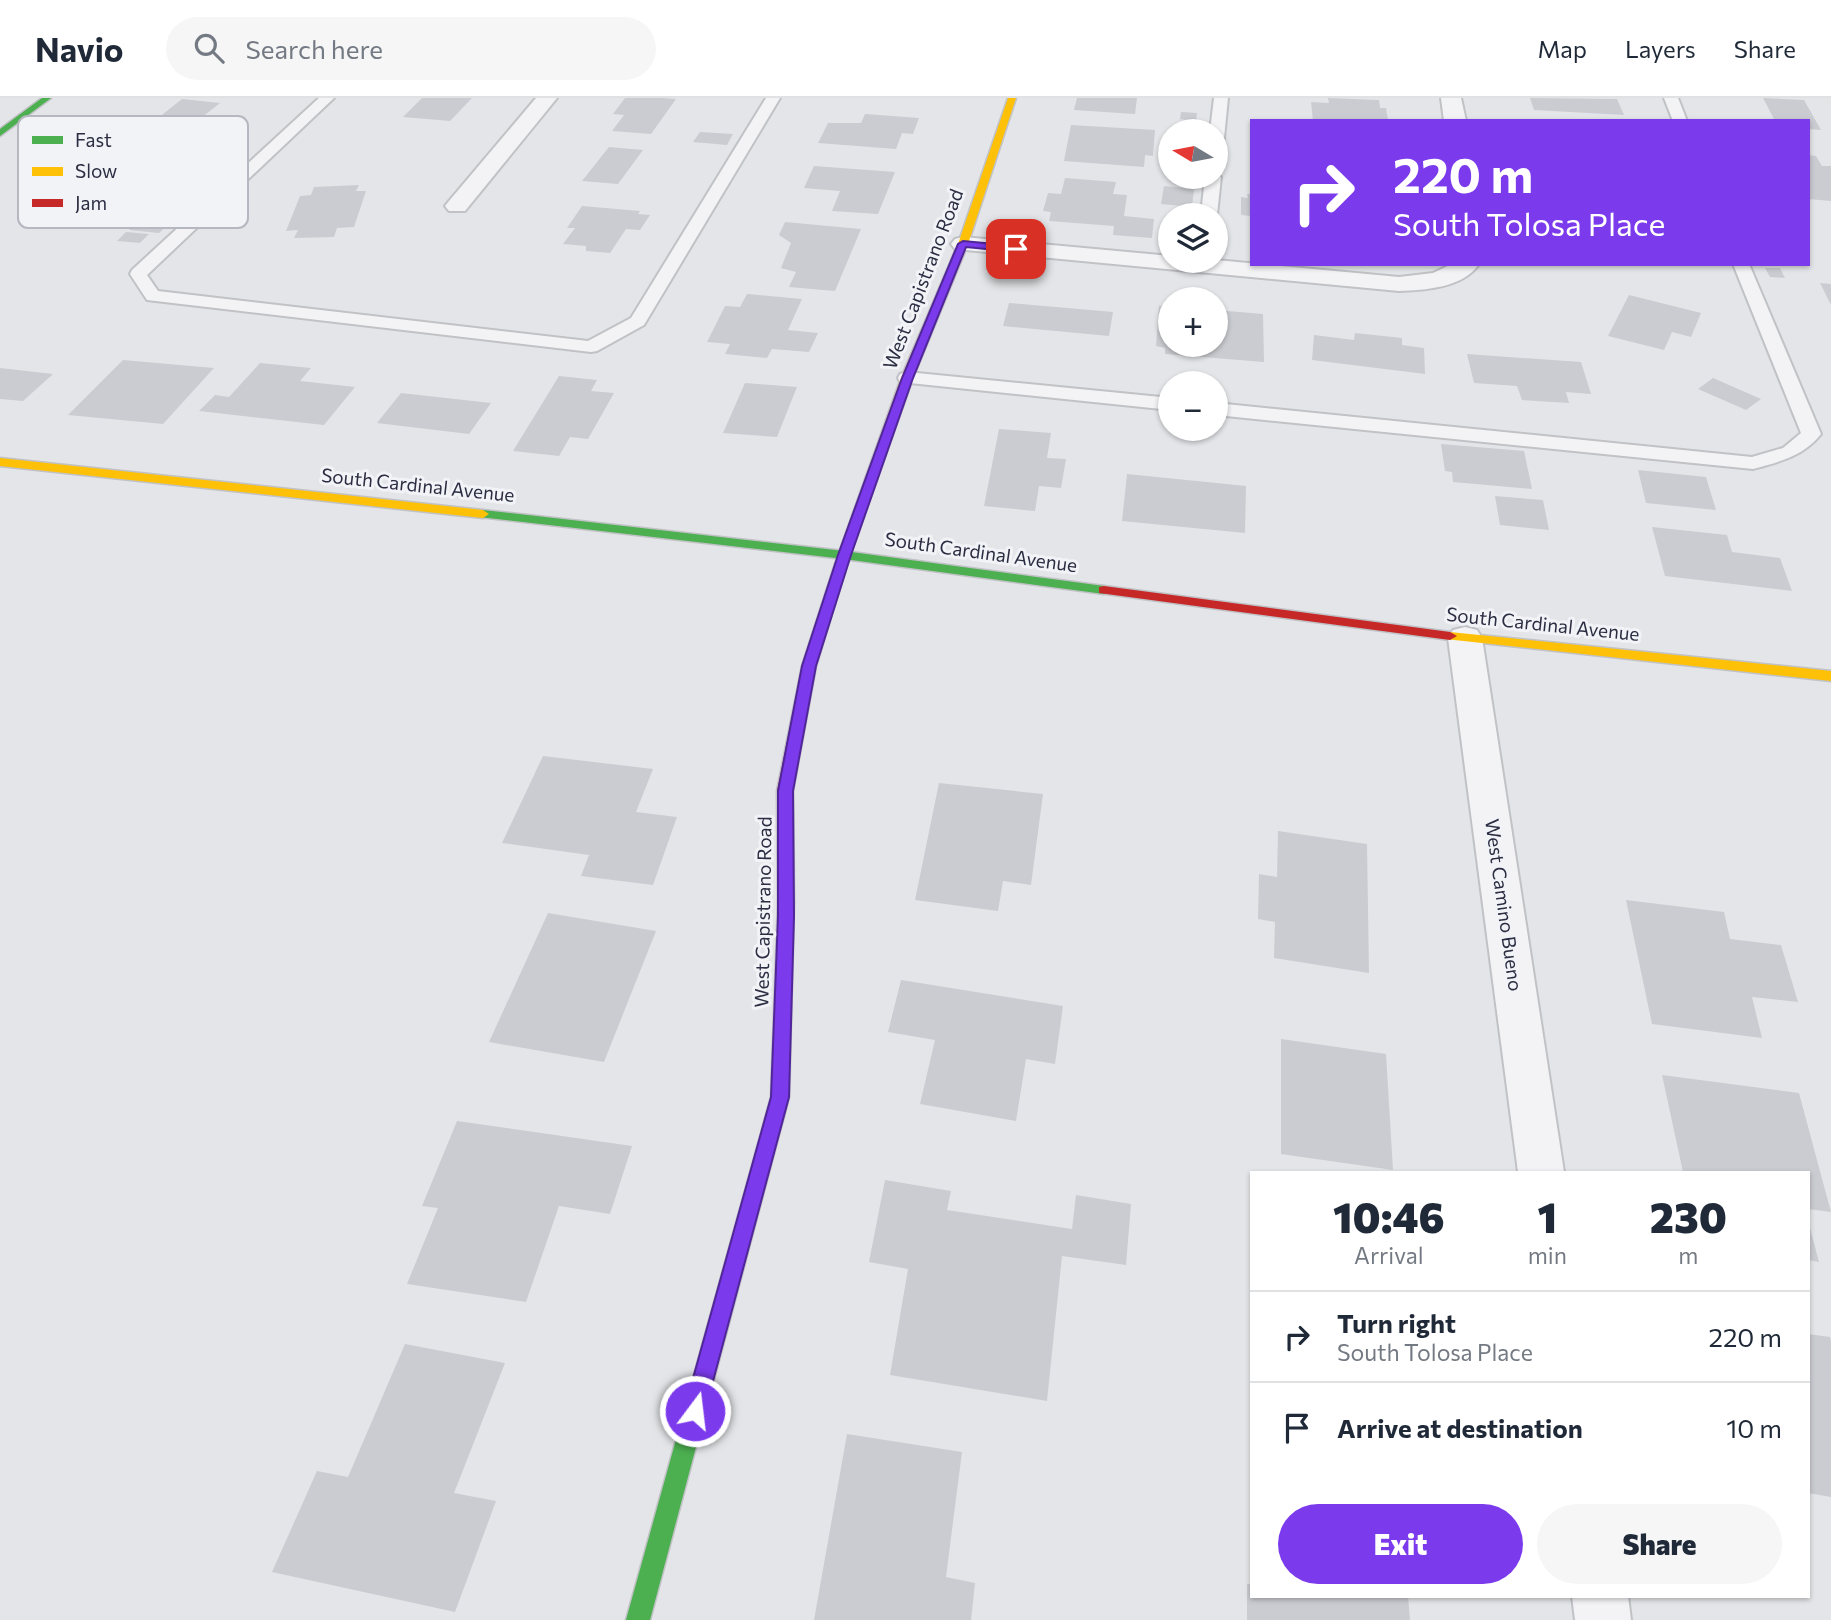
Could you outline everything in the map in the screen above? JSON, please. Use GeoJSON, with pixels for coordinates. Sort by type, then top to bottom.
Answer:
{"type":"FeatureCollection","features":[{"type":"Feature","properties":{"kind":"street"},"geometry":{"type":"LineString","coordinates":[[23,116],[47,98]]}},
{"type":"Feature","properties":{"kind":"street"},"geometry":{"type":"LineString","coordinates":[[457,206],[547,98]]}},
{"type":"Feature","properties":{"kind":"street","name":"West Capistrano Road"},"geometry":{"type":"LineString","coordinates":[[638,1620],[780,1097],[786,916],[785,791],[809,666],[844,555],[907,378],[963,244],[1012,98]]}},
{"type":"Feature","properties":{"kind":"street"},"geometry":{"type":"LineString","coordinates":[[1451,98],[1455,119]]}},
{"type":"Feature","properties":{"kind":"street"},"geometry":{"type":"LineString","coordinates":[[0,133],[18,120]]}},
{"type":"Feature","properties":{"kind":"street"},"geometry":{"type":"LineString","coordinates":[[963,244],[1158,259]]}},
{"type":"Feature","properties":{"kind":"street"},"geometry":{"type":"LineString","coordinates":[[1228,266],[1399,284],[1419,283],[1458,270]]}},
{"type":"Feature","properties":{"kind":"street","name":"South Cardinal Avenue"},"geometry":{"type":"LineString","coordinates":[[0,462],[356,499],[844,555],[1465,638],[1831,676]]}},
{"type":"Feature","properties":{"kind":"street","name":"West Camino Bueno"},"geometry":{"type":"LineString","coordinates":[[1465,638],[1541,1171]]}},
{"type":"Feature","properties":{"kind":"street"},"geometry":{"type":"LineString","coordinates":[[1600,1598],[1603,1620]]}},
{"type":"Feature","properties":{"kind":"lane"},"geometry":{"type":"LineString","coordinates":[[248,172],[327,98]]}},
{"type":"Feature","properties":{"kind":"lane"},"geometry":{"type":"LineString","coordinates":[[187,228],[138,274],[153,296],[591,347],[638,321],[773,98]]}},
{"type":"Feature","properties":{"kind":"lane"},"geometry":{"type":"LineString","coordinates":[[1219,119],[1221,98]]}},
{"type":"Feature","properties":{"kind":"lane"},"geometry":{"type":"LineString","coordinates":[[1671,98],[1679,119]]}},
{"type":"Feature","properties":{"kind":"lane"},"geometry":{"type":"LineString","coordinates":[[1228,410],[1753,463],[1790,452],[1811,435],[1742,266]]}},
{"type":"Feature","properties":{"kind":"lane"},"geometry":{"type":"LineString","coordinates":[[907,378],[1158,403]]}},
{"type":"Feature","properties":{"kind":"building"},"geometry":{"type":"Polygon","coordinates":[[[422,98],[472,98],[450,121],[403,117],[422,98]]]}},
{"type":"Feature","properties":{"kind":"building"},"geometry":{"type":"Polygon","coordinates":[[[625,98],[676,99],[651,134],[612,131],[624,115],[613,114],[625,98]]]}},
{"type":"Feature","properties":{"kind":"building"},"geometry":{"type":"Polygon","coordinates":[[[1077,98],[1137,98],[1135,114],[1074,110],[1077,98]]]}},
{"type":"Feature","properties":{"kind":"building"},"geometry":{"type":"Polygon","coordinates":[[[1328,98],[1379,100],[1380,108],[1386,108],[1388,119],[1313,119],[1311,102],[1329,103],[1328,98]]]}},
{"type":"Feature","properties":{"kind":"building"},"geometry":{"type":"Polygon","coordinates":[[[1530,98],[1617,99],[1624,115],[1534,110],[1530,98]]]}},
{"type":"Feature","properties":{"kind":"building"},"geometry":{"type":"Polygon","coordinates":[[[1763,98],[1804,100],[1821,130],[1810,129],[1810,119],[1774,119],[1763,98]]]}},
{"type":"Feature","properties":{"kind":"building"},"geometry":{"type":"Polygon","coordinates":[[[182,99],[220,103],[204,116],[161,116],[182,99]]]}},
{"type":"Feature","properties":{"kind":"building"},"geometry":{"type":"Polygon","coordinates":[[[1181,112],[1197,113],[1196,119],[1180,119],[1181,112]]]}},
{"type":"Feature","properties":{"kind":"building"},"geometry":{"type":"Polygon","coordinates":[[[865,114],[919,118],[913,134],[902,133],[896,149],[818,143],[828,123],[861,123],[865,114]]]}},
{"type":"Feature","properties":{"kind":"building"},"geometry":{"type":"Polygon","coordinates":[[[1071,125],[1155,130],[1153,156],[1145,155],[1144,167],[1064,161],[1071,125]]]}},
{"type":"Feature","properties":{"kind":"building"},"geometry":{"type":"Polygon","coordinates":[[[700,132],[733,134],[727,145],[693,142],[700,132]]]}},
{"type":"Feature","properties":{"kind":"building"},"geometry":{"type":"Polygon","coordinates":[[[609,147],[643,150],[618,184],[582,181],[609,147]]]}},
{"type":"Feature","properties":{"kind":"building"},"geometry":{"type":"Polygon","coordinates":[[[1810,155],[1816,156],[1822,166],[1831,166],[1831,201],[1810,199],[1810,155]]]}},
{"type":"Feature","properties":{"kind":"building"},"geometry":{"type":"Polygon","coordinates":[[[814,166],[895,172],[878,214],[832,211],[840,191],[804,188],[814,166]]]}},
{"type":"Feature","properties":{"kind":"building"},"geometry":{"type":"Polygon","coordinates":[[[1065,178],[1116,182],[1113,194],[1127,195],[1124,216],[1154,219],[1152,238],[1113,235],[1114,226],[1049,221],[1051,212],[1043,211],[1048,193],[1061,194],[1065,178]]]}},
{"type":"Feature","properties":{"kind":"building"},"geometry":{"type":"Polygon","coordinates":[[[359,185],[356,191],[366,191],[354,227],[337,228],[334,237],[294,238],[298,230],[286,231],[300,196],[311,195],[314,187],[359,185]]]}},
{"type":"Feature","properties":{"kind":"building"},"geometry":{"type":"Polygon","coordinates":[[[1164,189],[1194,189],[1192,203],[1161,203],[1164,189]]]}},
{"type":"Feature","properties":{"kind":"building"},"geometry":{"type":"Polygon","coordinates":[[[1247,194],[1250,194],[1250,216],[1241,215],[1241,197],[1248,198],[1247,194]]]}},
{"type":"Feature","properties":{"kind":"building"},"geometry":{"type":"Polygon","coordinates":[[[582,206],[640,211],[638,214],[650,215],[640,230],[626,229],[610,253],[586,251],[586,246],[563,244],[575,228],[567,228],[582,206]]]}},
{"type":"Feature","properties":{"kind":"building"},"geometry":{"type":"Polygon","coordinates":[[[785,222],[861,229],[835,291],[789,287],[796,272],[781,268],[791,243],[779,235],[785,222]]]}},
{"type":"Feature","properties":{"kind":"building"},"geometry":{"type":"Polygon","coordinates":[[[131,228],[164,228],[159,233],[129,230],[131,228]]]}},
{"type":"Feature","properties":{"kind":"building"},"geometry":{"type":"Polygon","coordinates":[[[126,232],[149,234],[140,243],[117,241],[126,232]]]}},
{"type":"Feature","properties":{"kind":"building"},"geometry":{"type":"Polygon","coordinates":[[[1765,268],[1780,268],[1785,278],[1770,277],[1765,268]]]}},
{"type":"Feature","properties":{"kind":"building"},"geometry":{"type":"Polygon","coordinates":[[[1820,283],[1831,284],[1831,305],[1820,283]]]}},
{"type":"Feature","properties":{"kind":"building"},"geometry":{"type":"Polygon","coordinates":[[[747,294],[802,299],[788,330],[818,333],[809,352],[772,349],[767,358],[725,354],[730,344],[707,342],[725,306],[740,307],[747,294]]]}},
{"type":"Feature","properties":{"kind":"building"},"geometry":{"type":"Polygon","coordinates":[[[1629,295],[1701,313],[1691,337],[1672,332],[1664,350],[1608,336],[1629,295]]]}},
{"type":"Feature","properties":{"kind":"building"},"geometry":{"type":"Polygon","coordinates":[[[1009,303],[1113,312],[1109,336],[1003,326],[1009,303]]]}},
{"type":"Feature","properties":{"kind":"building"},"geometry":{"type":"Polygon","coordinates":[[[1228,311],[1263,314],[1264,362],[1202,357],[1228,357],[1228,311]]]}},
{"type":"Feature","properties":{"kind":"building"},"geometry":{"type":"Polygon","coordinates":[[[1355,333],[1402,338],[1402,345],[1424,348],[1425,374],[1312,360],[1314,335],[1354,340],[1355,333]]]}},
{"type":"Feature","properties":{"kind":"building"},"geometry":{"type":"Polygon","coordinates":[[[1467,354],[1581,362],[1591,394],[1566,392],[1569,403],[1522,400],[1517,386],[1474,383],[1467,354]]]}},
{"type":"Feature","properties":{"kind":"building"},"geometry":{"type":"Polygon","coordinates":[[[123,360],[214,368],[163,424],[68,415],[123,360]]]}},
{"type":"Feature","properties":{"kind":"building"},"geometry":{"type":"Polygon","coordinates":[[[260,363],[311,368],[300,381],[355,387],[324,425],[199,411],[215,395],[229,397],[260,363]]]}},
{"type":"Feature","properties":{"kind":"building"},"geometry":{"type":"Polygon","coordinates":[[[0,368],[53,374],[23,401],[0,399],[0,368]]]}},
{"type":"Feature","properties":{"kind":"building"},"geometry":{"type":"Polygon","coordinates":[[[559,376],[597,380],[591,391],[614,393],[588,439],[570,437],[559,456],[513,451],[559,376]]]}},
{"type":"Feature","properties":{"kind":"building"},"geometry":{"type":"Polygon","coordinates":[[[1713,378],[1761,399],[1746,410],[1698,389],[1713,378]]]}},
{"type":"Feature","properties":{"kind":"building"},"geometry":{"type":"Polygon","coordinates":[[[745,383],[797,387],[777,437],[723,433],[745,383]]]}},
{"type":"Feature","properties":{"kind":"building"},"geometry":{"type":"Polygon","coordinates":[[[401,393],[491,403],[469,434],[377,423],[401,393]]]}},
{"type":"Feature","properties":{"kind":"building"},"geometry":{"type":"Polygon","coordinates":[[[999,429],[1051,433],[1047,458],[1066,459],[1061,488],[1039,486],[1035,511],[984,506],[999,429]]]}},
{"type":"Feature","properties":{"kind":"building"},"geometry":{"type":"Polygon","coordinates":[[[1441,444],[1524,451],[1532,489],[1453,482],[1452,472],[1445,471],[1441,444]]]}},
{"type":"Feature","properties":{"kind":"building"},"geometry":{"type":"Polygon","coordinates":[[[1638,470],[1706,477],[1716,510],[1646,503],[1638,470]]]}},
{"type":"Feature","properties":{"kind":"building"},"geometry":{"type":"Polygon","coordinates":[[[1127,474],[1246,486],[1245,533],[1122,521],[1127,474]]]}},
{"type":"Feature","properties":{"kind":"building"},"geometry":{"type":"Polygon","coordinates":[[[1495,496],[1543,500],[1549,530],[1500,525],[1495,496]]]}},
{"type":"Feature","properties":{"kind":"building"},"geometry":{"type":"Polygon","coordinates":[[[1652,527],[1727,535],[1732,552],[1780,558],[1792,591],[1665,576],[1652,527]]]}},
{"type":"Feature","properties":{"kind":"building"},"geometry":{"type":"Polygon","coordinates":[[[543,756],[653,769],[636,812],[677,817],[653,885],[581,876],[589,855],[502,843],[543,756]]]}},
{"type":"Feature","properties":{"kind":"building"},"geometry":{"type":"Polygon","coordinates":[[[939,783],[1043,794],[1031,885],[1003,881],[998,911],[915,900],[939,783]]]}},
{"type":"Feature","properties":{"kind":"building"},"geometry":{"type":"Polygon","coordinates":[[[1278,831],[1367,844],[1369,973],[1274,958],[1275,922],[1258,919],[1259,874],[1277,877],[1278,831]]]}},
{"type":"Feature","properties":{"kind":"building"},"geometry":{"type":"Polygon","coordinates":[[[1626,900],[1724,912],[1730,939],[1781,945],[1798,1002],[1752,997],[1762,1038],[1652,1024],[1626,900]]]}},
{"type":"Feature","properties":{"kind":"building"},"geometry":{"type":"Polygon","coordinates":[[[548,913],[656,931],[604,1062],[489,1042],[548,913]]]}},
{"type":"Feature","properties":{"kind":"building"},"geometry":{"type":"Polygon","coordinates":[[[901,980],[1063,1006],[1055,1064],[1026,1059],[1016,1121],[920,1104],[935,1040],[888,1032],[901,980]]]}},
{"type":"Feature","properties":{"kind":"building"},"geometry":{"type":"Polygon","coordinates":[[[1281,1039],[1386,1054],[1393,1170],[1281,1154],[1281,1039]]]}},
{"type":"Feature","properties":{"kind":"building"},"geometry":{"type":"Polygon","coordinates":[[[1662,1075],[1799,1093],[1831,1212],[1810,1209],[1810,1171],[1683,1171],[1662,1075]]]}},
{"type":"Feature","properties":{"kind":"building"},"geometry":{"type":"Polygon","coordinates":[[[457,1121],[632,1146],[610,1214],[559,1206],[526,1302],[407,1284],[438,1208],[422,1206],[457,1121]]]}},
{"type":"Feature","properties":{"kind":"building"},"geometry":{"type":"Polygon","coordinates":[[[885,1180],[951,1191],[947,1210],[1072,1229],[1076,1195],[1131,1204],[1126,1265],[1062,1256],[1047,1401],[890,1375],[908,1269],[869,1262],[885,1180]]]}},
{"type":"Feature","properties":{"kind":"building"},"geometry":{"type":"Polygon","coordinates":[[[1810,1228],[1819,1262],[1810,1260],[1810,1228]]]}},
{"type":"Feature","properties":{"kind":"building"},"geometry":{"type":"Polygon","coordinates":[[[1810,1334],[1830,1337],[1831,1341],[1831,1497],[1810,1493],[1810,1334]]]}},
{"type":"Feature","properties":{"kind":"building"},"geometry":{"type":"Polygon","coordinates":[[[405,1344],[505,1363],[454,1493],[496,1501],[455,1612],[272,1572],[317,1471],[348,1477],[405,1344]]]}},
{"type":"Feature","properties":{"kind":"building"},"geometry":{"type":"Polygon","coordinates":[[[847,1434],[962,1452],[946,1577],[975,1583],[971,1620],[814,1620],[847,1434]]]}},
{"type":"Feature","properties":{"kind":"building"},"geometry":{"type":"Polygon","coordinates":[[[1247,1584],[1250,1584],[1250,1598],[1408,1598],[1410,1620],[1247,1620],[1247,1584]]]}},
{"type":"Feature","properties":{"kind":"traffic: fast"},"geometry":{"type":"LineString","coordinates":[[23,116],[47,98]]}},
{"type":"Feature","properties":{"kind":"traffic: fast"},"geometry":{"type":"LineString","coordinates":[[0,133],[18,120]]}},
{"type":"Feature","properties":{"kind":"traffic: fast"},"geometry":{"type":"LineString","coordinates":[[483,514],[844,555],[1104,590]]}},
{"type":"Feature","properties":{"kind":"traffic: fast"},"geometry":{"type":"LineString","coordinates":[[638,1620],[780,1097],[786,902]]}},
{"type":"Feature","properties":{"kind":"traffic: slow"},"geometry":{"type":"LineString","coordinates":[[841,564],[907,378],[963,244],[1012,98]]}},
{"type":"Feature","properties":{"kind":"traffic: slow"},"geometry":{"type":"LineString","coordinates":[[0,462],[483,514]]}},
{"type":"Feature","properties":{"kind":"traffic: slow"},"geometry":{"type":"LineString","coordinates":[[1450,636],[1831,676]]}},
{"type":"Feature","properties":{"kind":"traffic: jam"},"geometry":{"type":"LineString","coordinates":[[786,902],[785,791],[809,666],[841,564]]}},
{"type":"Feature","properties":{"kind":"traffic: jam"},"geometry":{"type":"LineString","coordinates":[[1104,590],[1450,636]]}},
{"type":"Feature","properties":{"kind":"route"},"geometry":{"type":"LineString","coordinates":[[695,1411],[780,1097],[786,916],[785,791],[809,666],[844,555],[907,378],[963,244],[1016,249]]}}]}
